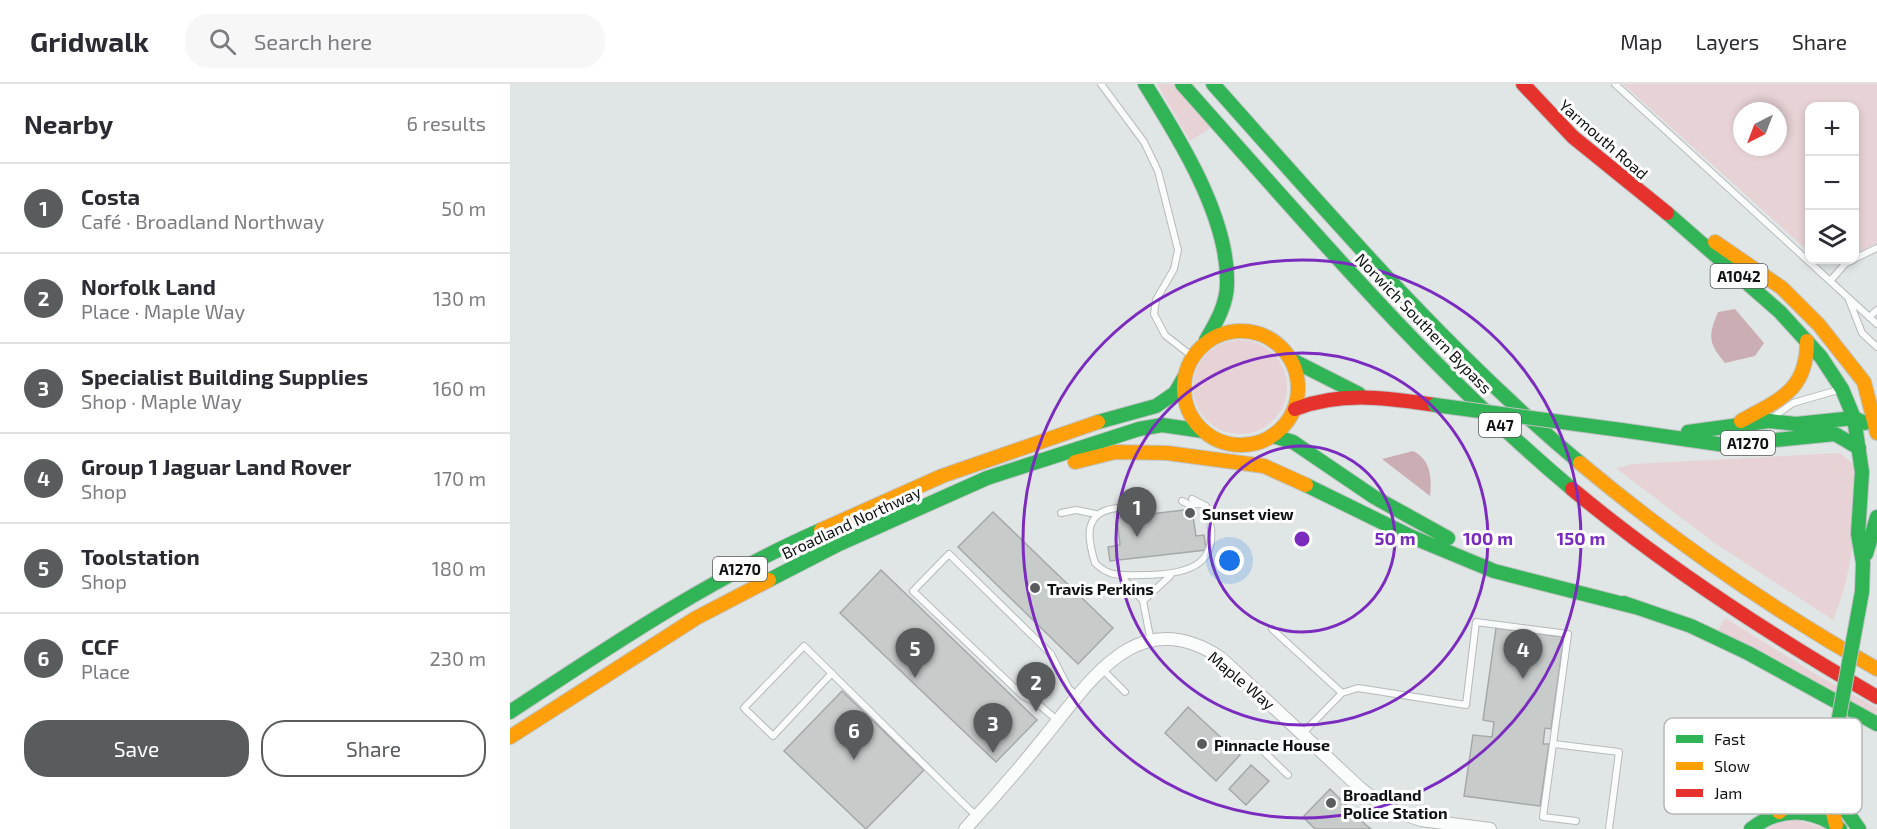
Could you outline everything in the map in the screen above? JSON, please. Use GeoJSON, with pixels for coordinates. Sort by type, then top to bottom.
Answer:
{"type":"FeatureCollection","features":[{"type":"Feature","properties":{"kind":"highway"},"geometry":{"type":"LineString","coordinates":[[1145,84],[1183,147],[1203,193],[1224,255],[1227,285],[1222,307],[1206,340],[1193,357],[1185,376],[1184,396],[1191,415],[1203,431],[1225,443],[1237,445],[1261,442],[1282,429],[1295,409],[1299,384],[1292,360],[1276,343],[1256,332],[1241,330],[1226,332],[1206,340]]}},
{"type":"Feature","properties":{"kind":"highway","name":"Norwich Southern Bypass"},"geometry":{"type":"LineString","coordinates":[[1182,84],[1418,343],[1523,445],[1606,516],[1677,570],[1779,639],[1877,697]]}},
{"type":"Feature","properties":{"kind":"highway","name":"Norwich Southern Bypass"},"geometry":{"type":"LineString","coordinates":[[1213,84],[1414,306],[1488,381],[1570,455],[1647,517],[1726,575],[1801,624],[1877,669]]}},
{"type":"Feature","properties":{"kind":"highway","name":"Yarmouth Road"},"geometry":{"type":"LineString","coordinates":[[1523,84],[1573,137],[1668,214],[1780,312],[1862,397]]}},
{"type":"Feature","properties":{"kind":"highway","name":"Yarmouth Road"},"geometry":{"type":"LineString","coordinates":[[1668,214],[1735,254],[1782,288],[1819,325],[1862,397],[1858,442],[1862,481],[1858,534],[1863,563],[1862,592],[1839,718]]}},
{"type":"Feature","properties":{"kind":"highway"},"geometry":{"type":"LineString","coordinates":[[1731,427],[1788,393],[1801,381],[1809,359],[1807,341]]}},
{"type":"Feature","properties":{"kind":"highway","name":"A1270"},"geometry":{"type":"LineString","coordinates":[[1292,360],[1359,394]]}},
{"type":"Feature","properties":{"kind":"highway","name":"Broadland Northway"},"geometry":{"type":"LineString","coordinates":[[510,712],[626,635],[780,548],[859,510],[953,471],[1070,430],[1156,405],[1175,393],[1185,376]]}},
{"type":"Feature","properties":{"kind":"highway","name":"A1270"},"geometry":{"type":"LineString","coordinates":[[1295,409],[1322,398],[1359,394],[1661,434],[1725,445],[1835,434]]}},
{"type":"Feature","properties":{"kind":"highway"},"geometry":{"type":"LineString","coordinates":[[1769,421],[1796,424],[1862,397]]}},
{"type":"Feature","properties":{"kind":"highway"},"geometry":{"type":"LineString","coordinates":[[1862,397],[1877,434]]}},
{"type":"Feature","properties":{"kind":"highway"},"geometry":{"type":"LineString","coordinates":[[1858,442],[1835,434],[1862,397]]}},
{"type":"Feature","properties":{"kind":"highway","name":"A1270"},"geometry":{"type":"LineString","coordinates":[[1661,434],[1769,421]]}},
{"type":"Feature","properties":{"kind":"highway","name":"Broadland Northway"},"geometry":{"type":"LineString","coordinates":[[510,737],[696,618],[758,584],[839,544],[987,478],[1139,429],[1162,425],[1203,431]]}},
{"type":"Feature","properties":{"kind":"highway"},"geometry":{"type":"LineString","coordinates":[[1272,436],[1293,442],[1400,513],[1474,550],[1691,626],[1748,653],[1877,724]]}},
{"type":"Feature","properties":{"kind":"highway"},"geometry":{"type":"LineString","coordinates":[[914,511],[1006,481],[1115,452],[1167,453],[1220,460],[1264,466],[1367,513],[1412,537],[1494,571],[1635,607]]}},
{"type":"Feature","properties":{"kind":"highway"},"geometry":{"type":"LineString","coordinates":[[1863,563],[1877,517]]}},
{"type":"Feature","properties":{"kind":"highway","name":"Yarmouth Road"},"geometry":{"type":"LineString","coordinates":[[1862,592],[1877,558]]}},
{"type":"Feature","properties":{"kind":"highway"},"geometry":{"type":"LineString","coordinates":[[510,749],[579,694]]}},
{"type":"Feature","properties":{"kind":"highway","name":"Yarmouth Road"},"geometry":{"type":"LineString","coordinates":[[1751,829],[1776,814]]}},
{"type":"Feature","properties":{"kind":"highway","name":"Yarmouth Road"},"geometry":{"type":"LineString","coordinates":[[1812,814],[1838,827]]}},
{"type":"Feature","properties":{"kind":"highway"},"geometry":{"type":"LineString","coordinates":[[1849,814],[1859,829]]}},
{"type":"Feature","properties":{"kind":"street","name":"Maple Way"},"geometry":{"type":"LineString","coordinates":[[965,829],[1101,669],[1119,653],[1138,644],[1174,640],[1210,651],[1248,682],[1360,788],[1386,808],[1421,820],[1490,829]]}},
{"type":"Feature","properties":{"kind":"lane"},"geometry":{"type":"LineString","coordinates":[[1101,84],[1144,142],[1158,171],[1178,250],[1174,269],[1156,300],[1154,314],[1165,335],[1193,357]]}},
{"type":"Feature","properties":{"kind":"lane"},"geometry":{"type":"LineString","coordinates":[[1615,84],[1877,324]]}},
{"type":"Feature","properties":{"kind":"lane"},"geometry":{"type":"LineString","coordinates":[[1859,257],[1877,248]]}},
{"type":"Feature","properties":{"kind":"lane"},"geometry":{"type":"LineString","coordinates":[[1830,281],[1845,264]]}},
{"type":"Feature","properties":{"kind":"lane"},"geometry":{"type":"LineString","coordinates":[[1849,300],[1862,333],[1877,347]]}},
{"type":"Feature","properties":{"kind":"lane"},"geometry":{"type":"LineString","coordinates":[[1869,317],[1877,310]]}},
{"type":"Feature","properties":{"kind":"lane"},"geometry":{"type":"LineString","coordinates":[[1769,421],[1793,403],[1862,397]]}},
{"type":"Feature","properties":{"kind":"lane"},"geometry":{"type":"LineString","coordinates":[[1117,508],[1104,509],[1096,514],[1088,537],[1095,563],[1103,571],[1122,577],[1170,575],[1186,571],[1200,563],[1210,551],[1210,518],[1203,504],[1192,500]]}},
{"type":"Feature","properties":{"kind":"lane"},"geometry":{"type":"LineString","coordinates":[[1182,501],[1190,505],[1203,504]]}},
{"type":"Feature","properties":{"kind":"lane"},"geometry":{"type":"LineString","coordinates":[[1060,513],[1077,510],[1096,514]]}},
{"type":"Feature","properties":{"kind":"lane"},"geometry":{"type":"LineString","coordinates":[[1058,721],[1037,703],[1023,696],[913,591],[949,554],[1052,654],[1069,689],[1077,696]]}},
{"type":"Feature","properties":{"kind":"lane"},"geometry":{"type":"LineString","coordinates":[[1143,601],[1170,575]]}},
{"type":"Feature","properties":{"kind":"lane"},"geometry":{"type":"LineString","coordinates":[[1122,577],[1143,601],[1151,642]]}},
{"type":"Feature","properties":{"kind":"lane"},"geometry":{"type":"LineString","coordinates":[[1302,734],[1342,693],[1358,688],[1466,705],[1476,622],[1568,634],[1543,817],[1576,821]]}},
{"type":"Feature","properties":{"kind":"lane"},"geometry":{"type":"LineString","coordinates":[[1272,629],[1342,693]]}},
{"type":"Feature","properties":{"kind":"lane"},"geometry":{"type":"LineString","coordinates":[[832,673],[773,736],[744,708],[804,646],[832,673],[977,816]]}},
{"type":"Feature","properties":{"kind":"lane"},"geometry":{"type":"LineString","coordinates":[[1101,669],[1125,692]]}},
{"type":"Feature","properties":{"kind":"lane"},"geometry":{"type":"LineString","coordinates":[[1554,744],[1619,752],[1609,829]]}},
{"type":"Feature","properties":{"kind":"lane"},"geometry":{"type":"LineString","coordinates":[[1264,752],[1288,775]]}},
{"type":"Feature","properties":{"kind":"shaded area"},"geometry":{"type":"Polygon","coordinates":[[[1157,84],[1173,84],[1211,128],[1190,141],[1157,84]]]}},
{"type":"Feature","properties":{"kind":"shaded area"},"geometry":{"type":"Polygon","coordinates":[[[1623,84],[1877,84],[1877,243],[1859,252],[1859,102],[1805,102],[1805,248],[1623,84]]]}},
{"type":"Feature","properties":{"kind":"shaded area"},"geometry":{"type":"Polygon","coordinates":[[[1735,309],[1764,343],[1755,356],[1725,363],[1715,350],[1711,339],[1712,327],[1718,312],[1735,309]]]}},
{"type":"Feature","properties":{"kind":"shaded area"},"geometry":{"type":"Polygon","coordinates":[[[1240,340],[1258,344],[1273,354],[1283,369],[1287,387],[1283,405],[1273,420],[1258,430],[1240,434],[1222,430],[1207,420],[1197,405],[1193,387],[1197,369],[1207,354],[1222,344],[1240,340]]]}},
{"type":"Feature","properties":{"kind":"shaded area"},"geometry":{"type":"Polygon","coordinates":[[[1413,451],[1427,464],[1431,482],[1430,496],[1382,459],[1413,451]]]}},
{"type":"Feature","properties":{"kind":"shaded area"},"geometry":{"type":"Polygon","coordinates":[[[1840,453],[1853,464],[1856,502],[1850,564],[1833,620],[1713,542],[1616,468],[1633,464],[1840,453]]]}},
{"type":"Feature","properties":{"kind":"shaded area"},"geometry":{"type":"Polygon","coordinates":[[[1725,618],[1817,675],[1877,708],[1877,716],[1718,630],[1725,618]]]}},
{"type":"Feature","properties":{"kind":"shaded area"},"geometry":{"type":"Polygon","coordinates":[[[1796,820],[1828,829],[1768,829],[1779,823],[1796,820]]]}},
{"type":"Feature","properties":{"kind":"building"},"geometry":{"type":"Polygon","coordinates":[[[1192,509],[1196,536],[1204,535],[1206,550],[1110,561],[1108,547],[1120,545],[1117,518],[1192,509]]]}},
{"type":"Feature","properties":{"kind":"building","name":"Travis Perkins"},"geometry":{"type":"Polygon","coordinates":[[[993,512],[1113,628],[1078,664],[958,547],[993,512]]]}},
{"type":"Feature","properties":{"kind":"building"},"geometry":{"type":"Polygon","coordinates":[[[881,570],[1037,720],[996,762],[840,613],[881,570]]]}},
{"type":"Feature","properties":{"kind":"building"},"geometry":{"type":"Polygon","coordinates":[[[1496,628],[1564,637],[1551,729],[1545,728],[1543,744],[1549,744],[1540,806],[1464,796],[1473,735],[1492,737],[1494,722],[1483,720],[1496,628]]]}},
{"type":"Feature","properties":{"kind":"building"},"geometry":{"type":"Polygon","coordinates":[[[842,691],[924,770],[866,829],[784,751],[842,691]]]}},
{"type":"Feature","properties":{"kind":"building","name":"Pinnacle House"},"geometry":{"type":"Polygon","coordinates":[[[1188,707],[1240,755],[1216,781],[1165,733],[1188,707]]]}},
{"type":"Feature","properties":{"kind":"building"},"geometry":{"type":"Polygon","coordinates":[[[1251,765],[1269,781],[1246,805],[1229,789],[1251,765]]]}},
{"type":"Feature","properties":{"kind":"building","name":"Broadland Police Station"},"geometry":{"type":"Polygon","coordinates":[[[1330,789],[1371,829],[1315,829],[1303,817],[1330,789]]]}},
{"type":"Feature","properties":{"kind":"traffic: fast"},"geometry":{"type":"LineString","coordinates":[[1145,84],[1200,180],[1220,232],[1227,291],[1220,313],[1206,340]]}},
{"type":"Feature","properties":{"kind":"traffic: fast"},"geometry":{"type":"LineString","coordinates":[[1182,84],[1322,242],[1418,345],[1519,443],[1572,489]]}},
{"type":"Feature","properties":{"kind":"traffic: fast"},"geometry":{"type":"LineString","coordinates":[[1213,84],[1345,232],[1435,328],[1530,420],[1580,463]]}},
{"type":"Feature","properties":{"kind":"traffic: fast"},"geometry":{"type":"LineString","coordinates":[[1667,213],[1780,312],[1821,357],[1842,389],[1854,418],[1862,472],[1858,534],[1863,563],[1862,592],[1853,641]]}},
{"type":"Feature","properties":{"kind":"traffic: fast"},"geometry":{"type":"LineString","coordinates":[[1292,360],[1359,394]]}},
{"type":"Feature","properties":{"kind":"traffic: fast"},"geometry":{"type":"LineString","coordinates":[[1098,422],[1156,406],[1175,393],[1185,376]]}},
{"type":"Feature","properties":{"kind":"traffic: fast"},"geometry":{"type":"LineString","coordinates":[[1435,405],[1621,430]]}},
{"type":"Feature","properties":{"kind":"traffic: fast"},"geometry":{"type":"LineString","coordinates":[[1688,432],[1769,421],[1796,424],[1854,418],[1865,423]]}},
{"type":"Feature","properties":{"kind":"traffic: fast"},"geometry":{"type":"LineString","coordinates":[[769,580],[839,544],[987,478],[1139,429],[1162,425],[1203,431]]}},
{"type":"Feature","properties":{"kind":"traffic: fast"},"geometry":{"type":"LineString","coordinates":[[1621,430],[1725,445],[1835,434],[1859,448]]}},
{"type":"Feature","properties":{"kind":"traffic: fast"},"geometry":{"type":"LineString","coordinates":[[1273,436],[1293,442],[1374,497],[1448,538]]}},
{"type":"Feature","properties":{"kind":"traffic: fast"},"geometry":{"type":"LineString","coordinates":[[1306,485],[1412,537],[1494,571],[1635,607]]}},
{"type":"Feature","properties":{"kind":"traffic: fast"},"geometry":{"type":"LineString","coordinates":[[1866,554],[1877,517]]}},
{"type":"Feature","properties":{"kind":"traffic: fast"},"geometry":{"type":"LineString","coordinates":[[510,712],[623,638],[701,591],[740,569],[821,530]]}},
{"type":"Feature","properties":{"kind":"traffic: fast"},"geometry":{"type":"LineString","coordinates":[[1624,603],[1691,626],[1748,653],[1877,724]]}},
{"type":"Feature","properties":{"kind":"traffic: fast"},"geometry":{"type":"LineString","coordinates":[[1839,717],[1853,641]]}},
{"type":"Feature","properties":{"kind":"traffic: fast"},"geometry":{"type":"LineString","coordinates":[[1751,829],[1762,822],[1784,814]]}},
{"type":"Feature","properties":{"kind":"traffic: fast"},"geometry":{"type":"LineString","coordinates":[[1806,814],[1818,817],[1840,829]]}},
{"type":"Feature","properties":{"kind":"traffic: fast"},"geometry":{"type":"LineString","coordinates":[[1848,814],[1859,829]]}},
{"type":"Feature","properties":{"kind":"traffic: slow"},"geometry":{"type":"LineString","coordinates":[[1715,242],[1782,288],[1819,325],[1864,382],[1877,433]]}},
{"type":"Feature","properties":{"kind":"traffic: slow"},"geometry":{"type":"LineString","coordinates":[[1241,331],[1263,335],[1273,340],[1289,356],[1294,366],[1298,388],[1294,410],[1289,420],[1273,436],[1263,441],[1241,445],[1219,441],[1209,436],[1193,420],[1188,410],[1184,388],[1188,366],[1193,356],[1209,340],[1219,335],[1241,331]]}},
{"type":"Feature","properties":{"kind":"traffic: slow"},"geometry":{"type":"LineString","coordinates":[[1741,421],[1789,391],[1802,372],[1807,341]]}},
{"type":"Feature","properties":{"kind":"traffic: slow"},"geometry":{"type":"LineString","coordinates":[[821,530],[942,476],[1098,422]]}},
{"type":"Feature","properties":{"kind":"traffic: slow"},"geometry":{"type":"LineString","coordinates":[[1075,462],[1115,452],[1167,453],[1264,466],[1306,485]]}},
{"type":"Feature","properties":{"kind":"traffic: slow"},"geometry":{"type":"LineString","coordinates":[[1580,463],[1651,520],[1724,573],[1877,669]]}},
{"type":"Feature","properties":{"kind":"traffic: slow"},"geometry":{"type":"LineString","coordinates":[[510,737],[696,618],[769,580]]}},
{"type":"Feature","properties":{"kind":"traffic: slow"},"geometry":{"type":"LineString","coordinates":[[1833,814],[1836,825]]}},
{"type":"Feature","properties":{"kind":"traffic: jam"},"geometry":{"type":"LineString","coordinates":[[1523,84],[1573,137],[1667,213]]}},
{"type":"Feature","properties":{"kind":"traffic: jam"},"geometry":{"type":"LineString","coordinates":[[1295,409],[1313,403],[1347,398],[1382,398],[1435,405]]}},
{"type":"Feature","properties":{"kind":"traffic: jam"},"geometry":{"type":"LineString","coordinates":[[1572,489],[1645,546],[1720,599],[1877,697]]}},
{"type":"Feature","properties":{"kind":"place","name":"Sunset view"},"geometry":{"type":"Point","coordinates":[1190,513]}},
{"type":"Feature","properties":{"kind":"place","name":"Costa"},"geometry":{"type":"Point","coordinates":[1137,537]}},
{"type":"Feature","properties":{"kind":"place","name":"Travis Perkins"},"geometry":{"type":"Point","coordinates":[1035,588]}},
{"type":"Feature","properties":{"kind":"place","name":"Toolstation"},"geometry":{"type":"Point","coordinates":[915,678]}},
{"type":"Feature","properties":{"kind":"place","name":"Group 1 Jaguar Land Rover"},"geometry":{"type":"Point","coordinates":[1523,679]}},
{"type":"Feature","properties":{"kind":"place","name":"Norfolk Land"},"geometry":{"type":"Point","coordinates":[1036,712]}},
{"type":"Feature","properties":{"kind":"place","name":"Pinnacle House"},"geometry":{"type":"Point","coordinates":[1202,744]}},
{"type":"Feature","properties":{"kind":"place","name":"Specialist Building Supplies"},"geometry":{"type":"Point","coordinates":[993,753]}},
{"type":"Feature","properties":{"kind":"place","name":"CCF"},"geometry":{"type":"Point","coordinates":[854,760]}},
{"type":"Feature","properties":{"kind":"place","name":"Broadland Police Station"},"geometry":{"type":"Point","coordinates":[1331,803]}}]}
